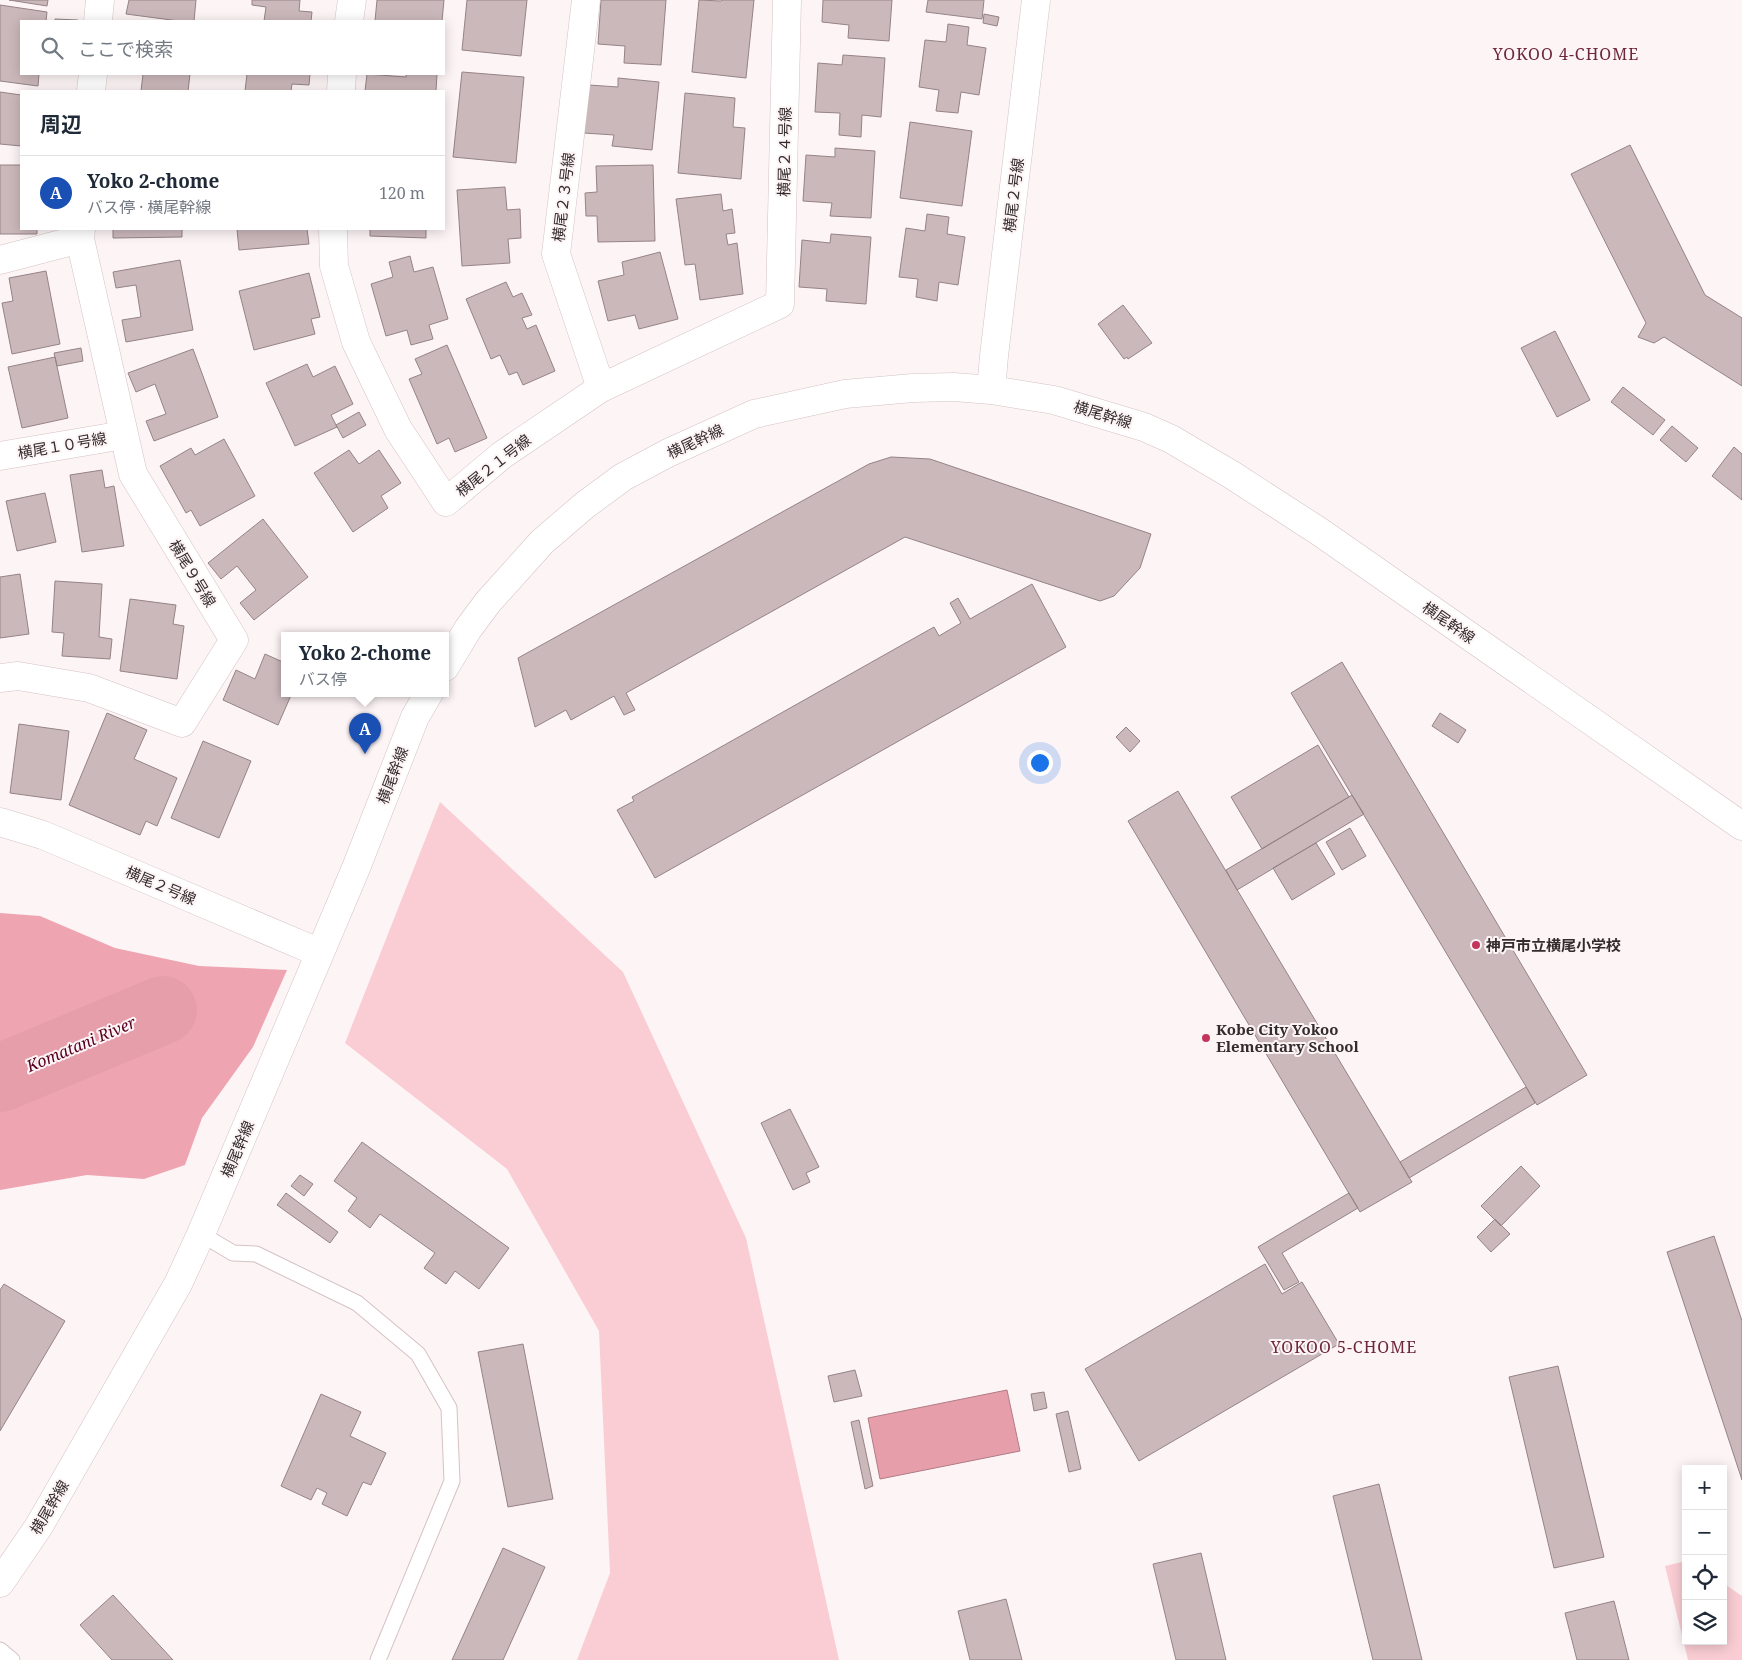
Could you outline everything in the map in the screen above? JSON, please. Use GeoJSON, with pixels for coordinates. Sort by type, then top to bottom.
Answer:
{"type":"FeatureCollection","features":[{"type":"Feature","properties":{"kind":"street"},"geometry":{"type":"LineString","coordinates":[[98,20],[100,0]]}},
{"type":"Feature","properties":{"kind":"street"},"geometry":{"type":"LineString","coordinates":[[349,20],[352,0]]}},
{"type":"Feature","properties":{"kind":"street","name":"横尾２３号線"},"geometry":{"type":"LineString","coordinates":[[586,0],[556,254],[601,388]]}},
{"type":"Feature","properties":{"kind":"street","name":"横尾２４号線"},"geometry":{"type":"LineString","coordinates":[[780,304],[787,0]]}},
{"type":"Feature","properties":{"kind":"street","name":"横尾２号線"},"geometry":{"type":"LineString","coordinates":[[991,390],[1036,0]]}},
{"type":"Feature","properties":{"kind":"street"},"geometry":{"type":"LineString","coordinates":[[91,90],[93,75]]}},
{"type":"Feature","properties":{"kind":"street"},"geometry":{"type":"LineString","coordinates":[[341,90],[342,75]]}},
{"type":"Feature","properties":{"kind":"street","name":"横尾２１号線"},"geometry":{"type":"LineString","coordinates":[[333,230],[334,266],[356,342],[398,429],[446,502],[502,455],[601,388],[780,304]]}},
{"type":"Feature","properties":{"kind":"street"},"geometry":{"type":"LineString","coordinates":[[0,260],[81,234]]}},
{"type":"Feature","properties":{"kind":"street","name":"横尾９号線"},"geometry":{"type":"LineString","coordinates":[[0,678],[18,676],[89,688],[182,723],[234,640],[132,474],[81,234]]}},
{"type":"Feature","properties":{"kind":"street","name":"横尾幹線"},"geometry":{"type":"LineString","coordinates":[[449,660],[468,629],[488,602],[542,542],[585,505],[623,477],[668,453],[754,414],[845,394],[946,387],[991,390],[1054,400],[1144,427],[1171,439],[1210,461],[1320,532],[1742,826]]}},
{"type":"Feature","properties":{"kind":"street","name":"横尾１０号線"},"geometry":{"type":"LineString","coordinates":[[0,456],[124,435]]}},
{"type":"Feature","properties":{"kind":"street","name":"横尾幹線"},"geometry":{"type":"LineString","coordinates":[[0,1583],[39,1526],[178,1284],[356,868],[415,716],[427,697]]}},
{"type":"Feature","properties":{"kind":"street","name":"横尾２号線"},"geometry":{"type":"LineString","coordinates":[[0,822],[43,835],[320,953]]}},
{"type":"Feature","properties":{"kind":"lane"},"geometry":{"type":"LineString","coordinates":[[201,1234],[233,1253],[256,1254],[357,1304],[418,1354],[449,1408],[452,1481],[378,1660]]}},
{"type":"Feature","properties":{"kind":"lane"},"geometry":{"type":"LineString","coordinates":[[0,1650],[12,1660]]}},
{"type":"Feature","properties":{"kind":"shaded area"},"geometry":{"type":"Polygon","coordinates":[[[440,802],[623,972],[746,1238],[839,1660],[577,1660],[610,1573],[599,1331],[507,1169],[345,1043],[440,802]]]}},
{"type":"Feature","properties":{"kind":"shaded area"},"geometry":{"type":"Polygon","coordinates":[[[0,913],[40,916],[115,948],[199,966],[287,970],[253,1047],[202,1118],[185,1165],[144,1179],[87,1175],[0,1190],[0,913]]]}},
{"type":"Feature","properties":{"kind":"shaded area"},"geometry":{"type":"Polygon","coordinates":[[[1007,1390],[1020,1451],[880,1479],[868,1418],[1007,1390]]]}},
{"type":"Feature","properties":{"kind":"shaded area"},"geometry":{"type":"Polygon","coordinates":[[[1682,1562],[1682,1635],[1665,1566],[1682,1562]]]}},
{"type":"Feature","properties":{"kind":"shaded area"},"geometry":{"type":"Polygon","coordinates":[[[1727,1586],[1742,1596],[1742,1660],[1688,1660],[1684,1645],[1727,1645],[1727,1586]]]}},
{"type":"Feature","properties":{"kind":"building"},"geometry":{"type":"Polygon","coordinates":[[[9,0],[48,0],[47,6],[9,0]]]}},
{"type":"Feature","properties":{"kind":"building"},"geometry":{"type":"Polygon","coordinates":[[[129,0],[196,0],[194,20],[171,20],[126,14],[129,0]]]}},
{"type":"Feature","properties":{"kind":"building"},"geometry":{"type":"Polygon","coordinates":[[[252,0],[300,0],[299,11],[312,12],[311,20],[264,20],[266,7],[252,5],[252,0]]]}},
{"type":"Feature","properties":{"kind":"building"},"geometry":{"type":"Polygon","coordinates":[[[377,0],[444,0],[442,20],[375,20],[377,0]]]}},
{"type":"Feature","properties":{"kind":"building"},"geometry":{"type":"Polygon","coordinates":[[[467,0],[527,0],[521,56],[462,50],[467,0]]]}},
{"type":"Feature","properties":{"kind":"building"},"geometry":{"type":"Polygon","coordinates":[[[601,0],[666,0],[661,65],[624,63],[625,46],[598,44],[601,0]]]}},
{"type":"Feature","properties":{"kind":"building"},"geometry":{"type":"Polygon","coordinates":[[[699,0],[754,0],[746,78],[692,72],[699,0]]]}},
{"type":"Feature","properties":{"kind":"building"},"geometry":{"type":"Polygon","coordinates":[[[823,0],[892,0],[889,41],[848,38],[849,25],[822,22],[823,0]]]}},
{"type":"Feature","properties":{"kind":"building"},"geometry":{"type":"Polygon","coordinates":[[[928,0],[984,0],[982,19],[926,12],[928,0]]]}},
{"type":"Feature","properties":{"kind":"building"},"geometry":{"type":"Polygon","coordinates":[[[0,5],[47,12],[46,20],[20,20],[20,75],[39,75],[38,86],[0,81],[0,5]]]}},
{"type":"Feature","properties":{"kind":"building"},"geometry":{"type":"Polygon","coordinates":[[[984,14],[999,17],[997,26],[983,23],[984,14]]]}},
{"type":"Feature","properties":{"kind":"building"},"geometry":{"type":"Polygon","coordinates":[[[948,24],[969,27],[967,45],[986,48],[979,95],[961,92],[958,113],[936,111],[939,90],[919,87],[925,40],[946,42],[948,24]]]}},
{"type":"Feature","properties":{"kind":"building"},"geometry":{"type":"Polygon","coordinates":[[[843,55],[885,58],[881,117],[862,115],[861,137],[839,135],[840,113],[815,112],[818,63],[842,65],[843,55]]]}},
{"type":"Feature","properties":{"kind":"building"},"geometry":{"type":"Polygon","coordinates":[[[462,72],[524,77],[516,163],[453,157],[462,72]]]}},
{"type":"Feature","properties":{"kind":"building"},"geometry":{"type":"Polygon","coordinates":[[[143,75],[190,75],[188,90],[141,90],[143,75]]]}},
{"type":"Feature","properties":{"kind":"building"},"geometry":{"type":"Polygon","coordinates":[[[247,75],[310,75],[309,85],[292,84],[291,90],[245,90],[247,75]]]}},
{"type":"Feature","properties":{"kind":"building"},"geometry":{"type":"Polygon","coordinates":[[[367,75],[406,77],[406,75],[437,75],[436,90],[365,90],[367,75]]]}},
{"type":"Feature","properties":{"kind":"building"},"geometry":{"type":"Polygon","coordinates":[[[618,78],[659,82],[652,150],[612,146],[614,135],[584,133],[589,85],[618,87],[618,78]]]}},
{"type":"Feature","properties":{"kind":"building"},"geometry":{"type":"Polygon","coordinates":[[[0,92],[20,95],[20,146],[0,144],[0,92]]]}},
{"type":"Feature","properties":{"kind":"building"},"geometry":{"type":"Polygon","coordinates":[[[685,93],[735,98],[733,127],[745,128],[741,179],[678,173],[685,93]]]}},
{"type":"Feature","properties":{"kind":"building"},"geometry":{"type":"Polygon","coordinates":[[[910,122],[972,131],[962,206],[900,198],[910,122]]]}},
{"type":"Feature","properties":{"kind":"building"},"geometry":{"type":"Polygon","coordinates":[[[1630,145],[1705,295],[1742,318],[1742,386],[1664,337],[1654,343],[1638,337],[1646,323],[1571,174],[1630,145]]]}},
{"type":"Feature","properties":{"kind":"building"},"geometry":{"type":"Polygon","coordinates":[[[835,148],[875,151],[871,218],[830,216],[832,203],[803,201],[806,155],[835,157],[835,148]]]}},
{"type":"Feature","properties":{"kind":"building"},"geometry":{"type":"Polygon","coordinates":[[[0,165],[20,165],[20,230],[37,230],[37,234],[0,234],[0,165]]]}},
{"type":"Feature","properties":{"kind":"building"},"geometry":{"type":"Polygon","coordinates":[[[653,165],[655,241],[598,242],[597,216],[586,216],[585,193],[597,192],[596,166],[653,165]]]}},
{"type":"Feature","properties":{"kind":"building"},"geometry":{"type":"Polygon","coordinates":[[[505,187],[507,210],[520,209],[521,238],[508,239],[510,263],[462,266],[457,190],[505,187]]]}},
{"type":"Feature","properties":{"kind":"building"},"geometry":{"type":"Polygon","coordinates":[[[721,194],[723,211],[732,209],[735,233],[726,234],[728,245],[737,243],[743,294],[700,300],[695,264],[685,265],[676,199],[721,194]]]}},
{"type":"Feature","properties":{"kind":"building"},"geometry":{"type":"Polygon","coordinates":[[[927,214],[949,217],[947,234],[965,237],[958,285],[939,282],[937,301],[916,297],[918,279],[899,277],[906,228],[925,231],[927,214]]]}},
{"type":"Feature","properties":{"kind":"building"},"geometry":{"type":"Polygon","coordinates":[[[113,230],[182,230],[182,237],[113,238],[113,230]]]}},
{"type":"Feature","properties":{"kind":"building"},"geometry":{"type":"Polygon","coordinates":[[[237,230],[307,230],[309,244],[239,250],[237,230]]]}},
{"type":"Feature","properties":{"kind":"building"},"geometry":{"type":"Polygon","coordinates":[[[370,230],[426,230],[426,238],[370,236],[370,230]]]}},
{"type":"Feature","properties":{"kind":"building"},"geometry":{"type":"Polygon","coordinates":[[[831,234],[871,237],[866,304],[826,301],[827,289],[799,287],[802,240],[830,243],[831,234]]]}},
{"type":"Feature","properties":{"kind":"building"},"geometry":{"type":"Polygon","coordinates":[[[660,252],[678,319],[639,329],[635,315],[608,321],[598,281],[624,275],[622,262],[660,252]]]}},
{"type":"Feature","properties":{"kind":"building"},"geometry":{"type":"Polygon","coordinates":[[[410,256],[414,272],[433,267],[448,319],[429,325],[433,339],[411,345],[407,330],[386,336],[371,284],[393,277],[389,262],[410,256]]]}},
{"type":"Feature","properties":{"kind":"building"},"geometry":{"type":"Polygon","coordinates":[[[180,260],[193,330],[126,342],[122,320],[141,317],[136,285],[116,288],[113,272],[180,260]]]}},
{"type":"Feature","properties":{"kind":"building"},"geometry":{"type":"Polygon","coordinates":[[[46,271],[60,344],[12,354],[2,303],[13,301],[9,278],[46,271]]]}},
{"type":"Feature","properties":{"kind":"building"},"geometry":{"type":"Polygon","coordinates":[[[309,273],[320,317],[311,319],[315,334],[254,350],[239,291],[309,273]]]}},
{"type":"Feature","properties":{"kind":"building"},"geometry":{"type":"Polygon","coordinates":[[[506,282],[513,297],[522,293],[532,315],[522,318],[527,329],[536,325],[555,371],[523,385],[517,372],[509,375],[500,355],[491,359],[466,299],[506,282]]]}},
{"type":"Feature","properties":{"kind":"building"},"geometry":{"type":"Polygon","coordinates":[[[1123,305],[1152,343],[1128,359],[1127,357],[1124,359],[1098,324],[1123,305]]]}},
{"type":"Feature","properties":{"kind":"building"},"geometry":{"type":"Polygon","coordinates":[[[1555,331],[1590,400],[1557,417],[1521,348],[1555,331]]]}},
{"type":"Feature","properties":{"kind":"building"},"geometry":{"type":"Polygon","coordinates":[[[447,345],[487,438],[455,452],[449,438],[437,444],[409,379],[422,374],[415,359],[447,345]]]}},
{"type":"Feature","properties":{"kind":"building"},"geometry":{"type":"Polygon","coordinates":[[[81,348],[83,361],[57,366],[54,353],[81,348]]]}},
{"type":"Feature","properties":{"kind":"building"},"geometry":{"type":"Polygon","coordinates":[[[193,349],[218,417],[154,441],[146,421],[166,414],[155,384],[136,392],[128,373],[193,349]]]}},
{"type":"Feature","properties":{"kind":"building"},"geometry":{"type":"Polygon","coordinates":[[[55,357],[68,418],[22,428],[8,367],[55,357]]]}},
{"type":"Feature","properties":{"kind":"building"},"geometry":{"type":"Polygon","coordinates":[[[307,364],[313,377],[335,366],[353,404],[331,415],[337,427],[295,446],[266,383],[307,364]]]}},
{"type":"Feature","properties":{"kind":"building"},"geometry":{"type":"Polygon","coordinates":[[[1623,387],[1665,420],[1653,435],[1611,402],[1623,387]]]}},
{"type":"Feature","properties":{"kind":"building"},"geometry":{"type":"Polygon","coordinates":[[[359,412],[366,425],[343,438],[336,425],[359,412]]]}},
{"type":"Feature","properties":{"kind":"building"},"geometry":{"type":"Polygon","coordinates":[[[1672,426],[1698,448],[1686,462],[1660,440],[1672,426]]]}},
{"type":"Feature","properties":{"kind":"building"},"geometry":{"type":"Polygon","coordinates":[[[224,439],[255,496],[200,526],[191,510],[186,513],[160,466],[191,448],[195,455],[224,439]]]}},
{"type":"Feature","properties":{"kind":"building"},"geometry":{"type":"Polygon","coordinates":[[[1734,447],[1742,454],[1742,500],[1712,476],[1734,447]]]}},
{"type":"Feature","properties":{"kind":"building"},"geometry":{"type":"Polygon","coordinates":[[[349,450],[359,464],[379,450],[401,483],[381,496],[388,508],[353,532],[314,473],[349,450]]]}},
{"type":"Feature","properties":{"kind":"building"},"geometry":{"type":"Polygon","coordinates":[[[891,457],[930,459],[1151,534],[1140,568],[1114,596],[1100,601],[905,537],[626,693],[635,710],[624,715],[614,696],[571,720],[566,710],[535,727],[518,658],[869,464],[891,457]]]}},
{"type":"Feature","properties":{"kind":"building"},"geometry":{"type":"Polygon","coordinates":[[[102,470],[105,488],[114,486],[124,546],[82,552],[70,475],[102,470]]]}},
{"type":"Feature","properties":{"kind":"building"},"geometry":{"type":"Polygon","coordinates":[[[45,493],[56,542],[17,551],[6,501],[45,493]]]}},
{"type":"Feature","properties":{"kind":"building"},"geometry":{"type":"Polygon","coordinates":[[[263,519],[308,577],[254,620],[240,603],[256,590],[237,566],[221,579],[208,563],[263,519]]]}},
{"type":"Feature","properties":{"kind":"building"},"geometry":{"type":"Polygon","coordinates":[[[20,574],[29,634],[0,638],[0,577],[20,574]]]}},
{"type":"Feature","properties":{"kind":"building"},"geometry":{"type":"Polygon","coordinates":[[[55,581],[102,584],[99,637],[112,639],[110,659],[62,656],[64,633],[52,632],[55,581]]]}},
{"type":"Feature","properties":{"kind":"building"},"geometry":{"type":"Polygon","coordinates":[[[1032,584],[1066,647],[655,878],[617,810],[634,801],[632,797],[934,627],[939,636],[961,623],[950,603],[958,598],[970,619],[1032,584]]]}},
{"type":"Feature","properties":{"kind":"building"},"geometry":{"type":"Polygon","coordinates":[[[130,599],[176,605],[173,624],[184,626],[177,679],[120,671],[130,599]]]}},
{"type":"Feature","properties":{"kind":"building"},"geometry":{"type":"Polygon","coordinates":[[[265,654],[281,661],[281,697],[290,697],[278,725],[223,700],[236,670],[255,679],[265,654]]]}},
{"type":"Feature","properties":{"kind":"building","name":"神戸市立横尾小学校"},"geometry":{"type":"Polygon","coordinates":[[[1342,662],[1587,1075],[1537,1105],[1291,693],[1342,662]]]}},
{"type":"Feature","properties":{"kind":"building"},"geometry":{"type":"Polygon","coordinates":[[[107,713],[147,730],[134,759],[177,778],[157,826],[146,821],[140,835],[69,805],[107,713]]]}},
{"type":"Feature","properties":{"kind":"building"},"geometry":{"type":"Polygon","coordinates":[[[1440,713],[1466,730],[1458,743],[1432,726],[1440,713]]]}},
{"type":"Feature","properties":{"kind":"building"},"geometry":{"type":"Polygon","coordinates":[[[19,724],[69,731],[61,800],[10,793],[19,724]]]}},
{"type":"Feature","properties":{"kind":"building"},"geometry":{"type":"Polygon","coordinates":[[[1126,727],[1140,741],[1130,752],[1116,737],[1126,727]]]}},
{"type":"Feature","properties":{"kind":"building"},"geometry":{"type":"Polygon","coordinates":[[[203,741],[251,761],[219,838],[171,818],[203,741]]]}},
{"type":"Feature","properties":{"kind":"building"},"geometry":{"type":"Polygon","coordinates":[[[1318,745],[1349,797],[1262,849],[1231,797],[1318,745]]]}},
{"type":"Feature","properties":{"kind":"building"},"geometry":{"type":"Polygon","coordinates":[[[1178,791],[1412,1182],[1360,1212],[1128,821],[1178,791]]]}},
{"type":"Feature","properties":{"kind":"building"},"geometry":{"type":"Polygon","coordinates":[[[1352,795],[1364,814],[1237,890],[1226,870],[1352,795]]]}},
{"type":"Feature","properties":{"kind":"building"},"geometry":{"type":"Polygon","coordinates":[[[1350,828],[1366,856],[1342,870],[1326,842],[1350,828]]]}},
{"type":"Feature","properties":{"kind":"building"},"geometry":{"type":"Polygon","coordinates":[[[1316,843],[1335,874],[1292,900],[1273,868],[1316,843]]]}},
{"type":"Feature","properties":{"kind":"building"},"geometry":{"type":"Polygon","coordinates":[[[1526,1087],[1535,1103],[1409,1178],[1400,1162],[1526,1087]]]}},
{"type":"Feature","properties":{"kind":"building"},"geometry":{"type":"Polygon","coordinates":[[[790,1109],[819,1167],[806,1173],[810,1182],[793,1190],[761,1123],[790,1109]]]}},
{"type":"Feature","properties":{"kind":"building"},"geometry":{"type":"Polygon","coordinates":[[[362,1142],[509,1248],[479,1289],[455,1271],[446,1284],[424,1268],[435,1253],[380,1214],[370,1228],[348,1211],[357,1198],[334,1181],[362,1142]]]}},
{"type":"Feature","properties":{"kind":"building"},"geometry":{"type":"Polygon","coordinates":[[[1521,1166],[1540,1186],[1501,1226],[1481,1206],[1521,1166]]]}},
{"type":"Feature","properties":{"kind":"building"},"geometry":{"type":"Polygon","coordinates":[[[300,1175],[313,1184],[304,1196],[291,1186],[300,1175]]]}},
{"type":"Feature","properties":{"kind":"building"},"geometry":{"type":"Polygon","coordinates":[[[286,1193],[338,1232],[330,1243],[277,1205],[286,1193]]]}},
{"type":"Feature","properties":{"kind":"building"},"geometry":{"type":"Polygon","coordinates":[[[1349,1193],[1358,1208],[1282,1253],[1299,1282],[1284,1290],[1258,1247],[1349,1193]]]}},
{"type":"Feature","properties":{"kind":"building"},"geometry":{"type":"Polygon","coordinates":[[[1495,1219],[1510,1234],[1491,1252],[1477,1237],[1495,1219]]]}},
{"type":"Feature","properties":{"kind":"building"},"geometry":{"type":"Polygon","coordinates":[[[1714,1236],[1742,1321],[1742,1480],[1667,1252],[1714,1236]]]}},
{"type":"Feature","properties":{"kind":"building"},"geometry":{"type":"Polygon","coordinates":[[[1265,1264],[1282,1294],[1302,1282],[1339,1344],[1139,1461],[1085,1369],[1265,1264]]]}},
{"type":"Feature","properties":{"kind":"building"},"geometry":{"type":"Polygon","coordinates":[[[4,1284],[65,1321],[0,1431],[0,1290],[4,1284]]]}},
{"type":"Feature","properties":{"kind":"building"},"geometry":{"type":"Polygon","coordinates":[[[523,1344],[553,1499],[508,1507],[478,1352],[523,1344]]]}},
{"type":"Feature","properties":{"kind":"building"},"geometry":{"type":"Polygon","coordinates":[[[1558,1366],[1604,1557],[1554,1568],[1509,1377],[1558,1366]]]}},
{"type":"Feature","properties":{"kind":"building"},"geometry":{"type":"Polygon","coordinates":[[[855,1370],[862,1396],[834,1402],[828,1376],[855,1370]]]}},
{"type":"Feature","properties":{"kind":"building"},"geometry":{"type":"Polygon","coordinates":[[[1044,1392],[1047,1408],[1034,1411],[1031,1394],[1044,1392]]]}},
{"type":"Feature","properties":{"kind":"building"},"geometry":{"type":"Polygon","coordinates":[[[321,1394],[361,1412],[350,1436],[386,1453],[371,1485],[363,1482],[347,1516],[322,1504],[327,1493],[317,1488],[311,1500],[281,1486],[321,1394]]]}},
{"type":"Feature","properties":{"kind":"building"},"geometry":{"type":"Polygon","coordinates":[[[1068,1411],[1081,1469],[1069,1472],[1056,1414],[1068,1411]]]}},
{"type":"Feature","properties":{"kind":"building"},"geometry":{"type":"Polygon","coordinates":[[[859,1420],[873,1486],[865,1489],[851,1422],[859,1420]]]}},
{"type":"Feature","properties":{"kind":"building"},"geometry":{"type":"Polygon","coordinates":[[[1379,1484],[1422,1660],[1373,1660],[1333,1496],[1379,1484]]]}},
{"type":"Feature","properties":{"kind":"building"},"geometry":{"type":"Polygon","coordinates":[[[503,1548],[545,1567],[503,1660],[452,1660],[503,1548]]]}},
{"type":"Feature","properties":{"kind":"building"},"geometry":{"type":"Polygon","coordinates":[[[1201,1553],[1226,1660],[1176,1660],[1153,1564],[1201,1553]]]}},
{"type":"Feature","properties":{"kind":"building"},"geometry":{"type":"Polygon","coordinates":[[[113,1595],[173,1660],[112,1660],[80,1625],[113,1595]]]}},
{"type":"Feature","properties":{"kind":"building"},"geometry":{"type":"Polygon","coordinates":[[[1006,1599],[1022,1660],[970,1660],[958,1611],[1006,1599]]]}},
{"type":"Feature","properties":{"kind":"building"},"geometry":{"type":"Polygon","coordinates":[[[1614,1601],[1629,1660],[1577,1660],[1565,1613],[1614,1601]]]}},
{"type":"Feature","properties":{"kind":"waterway","name":"Komatani River"},"geometry":{"type":"LineString","coordinates":[[0,1078],[163,1010]]}},
{"type":"Feature","properties":{"kind":"place","name":"Yoko 2-chome"},"geometry":{"type":"Point","coordinates":[365,754]}},
{"type":"Feature","properties":{"kind":"place","name":"神戸市立横尾小学校"},"geometry":{"type":"Point","coordinates":[1476,945]}},
{"type":"Feature","properties":{"kind":"place","name":"Kobe City Yokoo Elementary School"},"geometry":{"type":"Point","coordinates":[1206,1038]}},
{"type":"Feature","properties":{"kind":"district","name":"YOKOO 4-CHOME"},"geometry":{"type":"Point","coordinates":[1566,54]}},
{"type":"Feature","properties":{"kind":"district","name":"YOKOO 5-CHOME"},"geometry":{"type":"Point","coordinates":[1344,1347]}}]}
